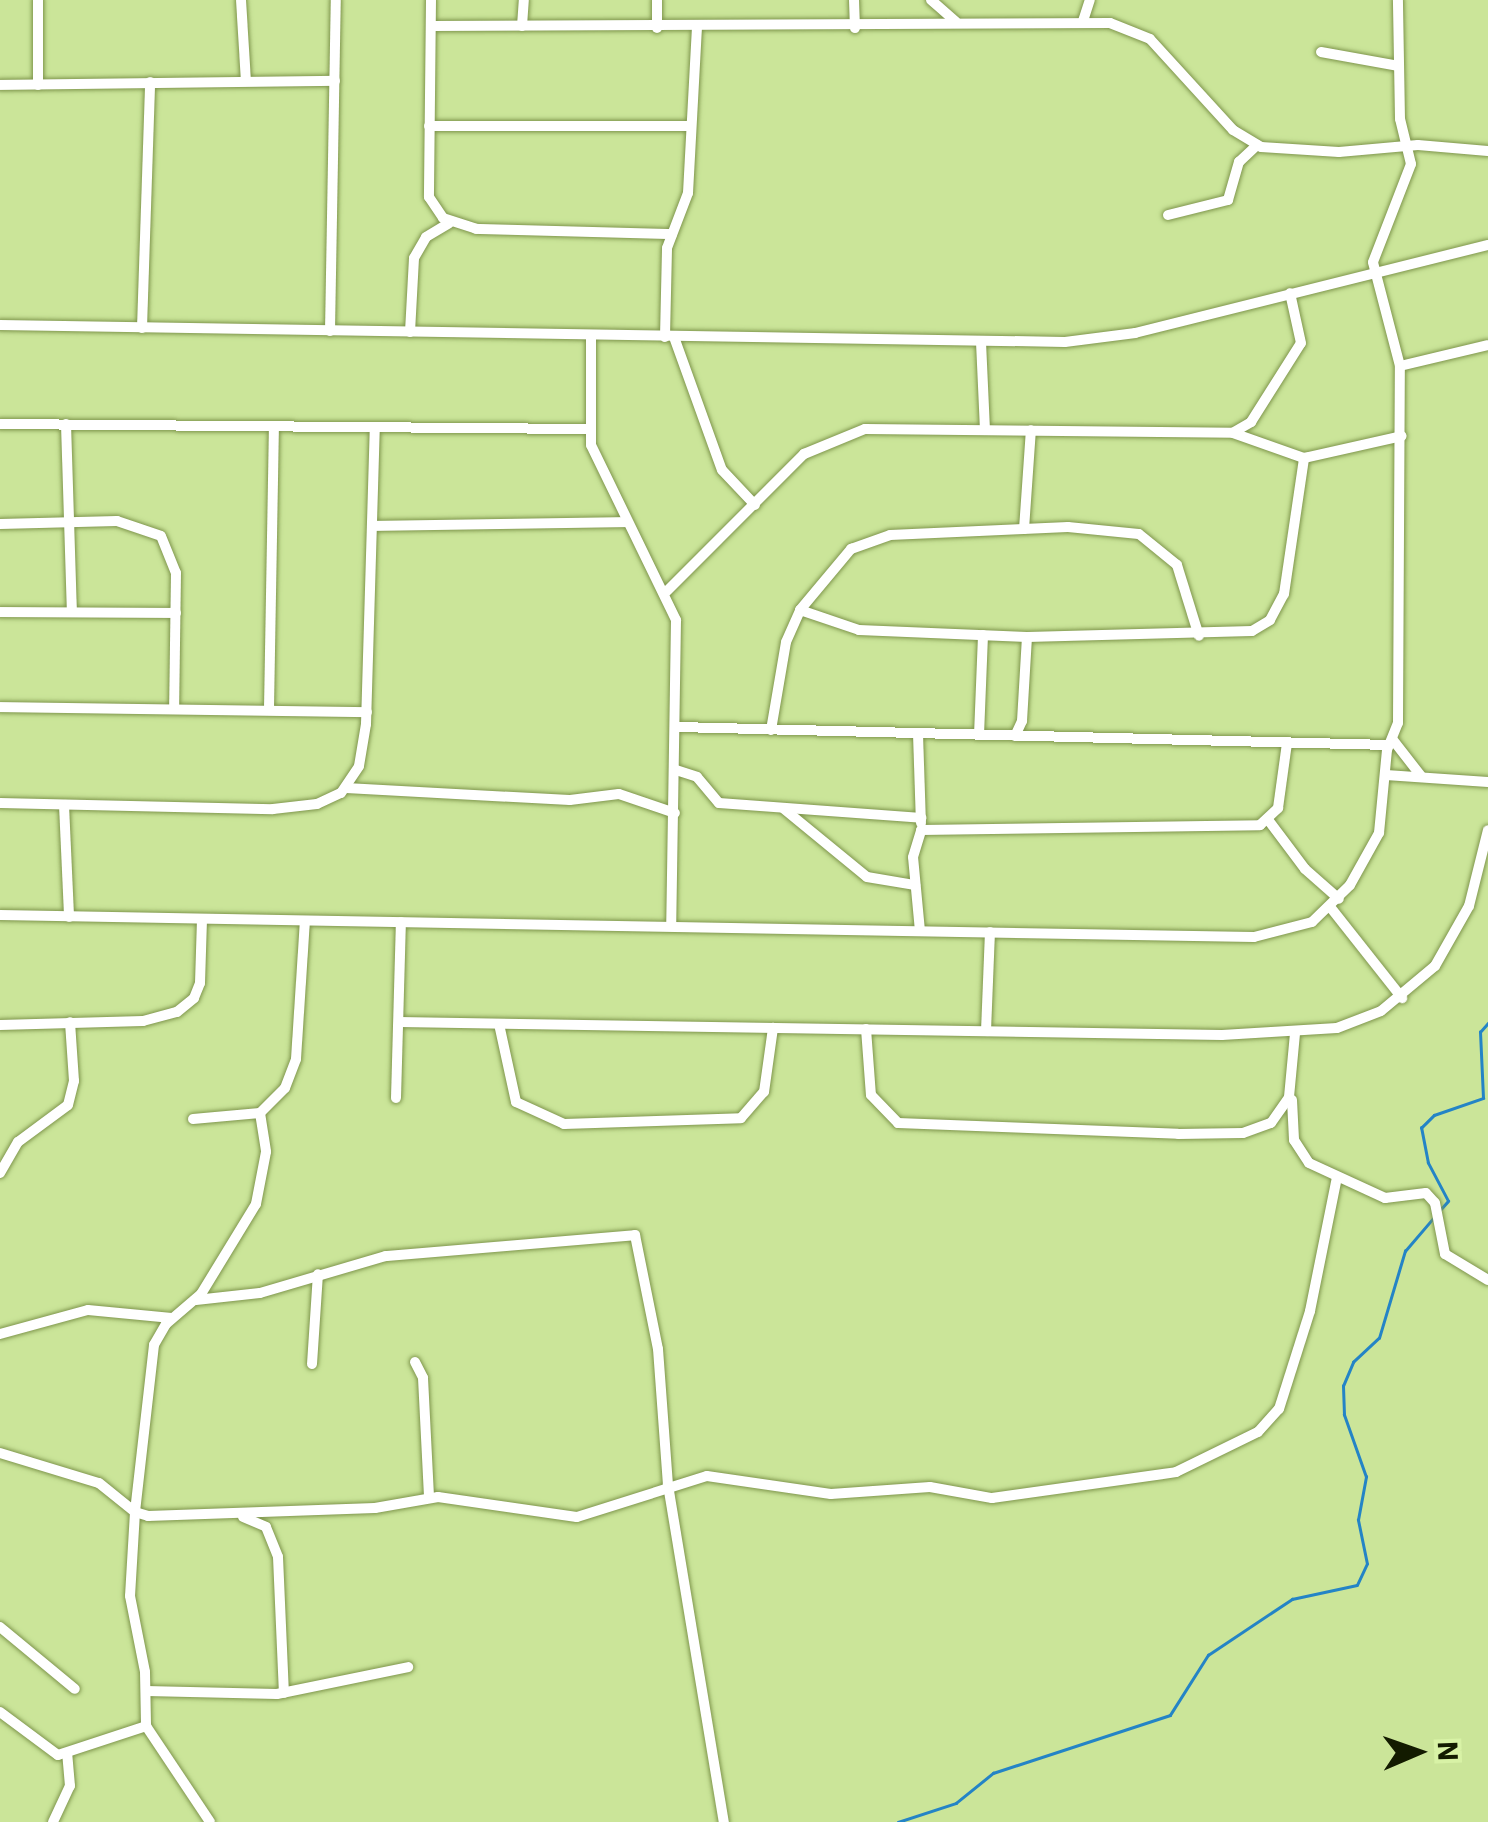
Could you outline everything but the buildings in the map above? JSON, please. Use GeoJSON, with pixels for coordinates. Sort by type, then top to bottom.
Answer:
{"type":"FeatureCollection","features":[{"type":"Feature","properties":{"kind":"street"},"geometry":{"type":"LineString","coordinates":[[38,0],[38,84]]}},
{"type":"Feature","properties":{"kind":"street"},"geometry":{"type":"LineString","coordinates":[[241,0],[246,81]]}},
{"type":"Feature","properties":{"kind":"street"},"geometry":{"type":"LineString","coordinates":[[330,331],[336,0]]}},
{"type":"Feature","properties":{"kind":"street"},"geometry":{"type":"LineString","coordinates":[[431,0],[428,197],[449,223]]}},
{"type":"Feature","properties":{"kind":"street"},"geometry":{"type":"LineString","coordinates":[[522,26],[524,0]]}},
{"type":"Feature","properties":{"kind":"street"},"geometry":{"type":"LineString","coordinates":[[657,0],[657,28]]}},
{"type":"Feature","properties":{"kind":"street"},"geometry":{"type":"LineString","coordinates":[[854,0],[856,28]]}},
{"type":"Feature","properties":{"kind":"street"},"geometry":{"type":"LineString","coordinates":[[931,0],[957,22]]}},
{"type":"Feature","properties":{"kind":"street"},"geometry":{"type":"LineString","coordinates":[[1084,22],[1090,0]]}},
{"type":"Feature","properties":{"kind":"street"},"geometry":{"type":"LineString","coordinates":[[0,915],[1263,936],[1312,922],[1335,904],[1383,823],[1391,743],[1402,436],[1400,366],[1374,272],[1374,255],[1410,170],[1399,66],[1398,0]]}},
{"type":"Feature","properties":{"kind":"street"},"geometry":{"type":"LineString","coordinates":[[431,26],[856,28],[957,22],[1084,22],[1122,26],[1150,38],[1233,130],[1256,145],[1339,152],[1406,147],[1488,151]]}},
{"type":"Feature","properties":{"kind":"street"},"geometry":{"type":"LineString","coordinates":[[697,28],[686,202],[672,234],[669,337],[722,470],[755,505]]}},
{"type":"Feature","properties":{"kind":"street"},"geometry":{"type":"LineString","coordinates":[[1322,52],[1399,66]]}},
{"type":"Feature","properties":{"kind":"street"},"geometry":{"type":"LineString","coordinates":[[0,85],[334,80]]}},
{"type":"Feature","properties":{"kind":"street"},"geometry":{"type":"LineString","coordinates":[[142,328],[150,82]]}},
{"type":"Feature","properties":{"kind":"street"},"geometry":{"type":"LineString","coordinates":[[429,126],[691,126]]}},
{"type":"Feature","properties":{"kind":"street"},"geometry":{"type":"LineString","coordinates":[[1168,215],[1232,198],[1239,162],[1256,145]]}},
{"type":"Feature","properties":{"kind":"street"},"geometry":{"type":"LineString","coordinates":[[410,332],[412,263],[426,237],[449,223],[672,234]]}},
{"type":"Feature","properties":{"kind":"street"},"geometry":{"type":"LineString","coordinates":[[0,325],[982,342],[1098,339],[1488,244]]}},
{"type":"Feature","properties":{"kind":"street"},"geometry":{"type":"LineString","coordinates":[[1234,433],[1251,422],[1301,344],[1290,292]]}},
{"type":"Feature","properties":{"kind":"street"},"geometry":{"type":"LineString","coordinates":[[591,334],[588,429],[627,522],[667,591],[678,641],[671,926]]}},
{"type":"Feature","properties":{"kind":"street"},"geometry":{"type":"LineString","coordinates":[[982,342],[985,429]]}},
{"type":"Feature","properties":{"kind":"street"},"geometry":{"type":"LineString","coordinates":[[1400,366],[1488,345]]}},
{"type":"Feature","properties":{"kind":"street"},"geometry":{"type":"LineString","coordinates":[[0,424],[588,429]]}},
{"type":"Feature","properties":{"kind":"street"},"geometry":{"type":"LineString","coordinates":[[66,424],[72,612]]}},
{"type":"Feature","properties":{"kind":"street"},"geometry":{"type":"LineString","coordinates":[[268,709],[274,426]]}},
{"type":"Feature","properties":{"kind":"street"},"geometry":{"type":"LineString","coordinates":[[667,591],[804,454],[844,434],[896,426],[1234,433],[1304,458],[1402,436]]}},
{"type":"Feature","properties":{"kind":"street"},"geometry":{"type":"LineString","coordinates":[[346,788],[364,748],[367,712],[375,427]]}},
{"type":"Feature","properties":{"kind":"street"},"geometry":{"type":"LineString","coordinates":[[1024,529],[1031,430]]}},
{"type":"Feature","properties":{"kind":"street"},"geometry":{"type":"LineString","coordinates":[[800,610],[859,630],[1027,637],[1199,636],[1252,631],[1274,614],[1292,568],[1304,458]]}},
{"type":"Feature","properties":{"kind":"street"},"geometry":{"type":"LineString","coordinates":[[0,524],[69,519],[126,522],[160,536],[175,566],[174,709]]}},
{"type":"Feature","properties":{"kind":"street"},"geometry":{"type":"LineString","coordinates":[[374,526],[627,522]]}},
{"type":"Feature","properties":{"kind":"street"},"geometry":{"type":"LineString","coordinates":[[772,730],[786,642],[800,610],[824,575],[870,540],[913,530],[1110,528],[1147,537],[1177,566],[1199,636]]}},
{"type":"Feature","properties":{"kind":"street"},"geometry":{"type":"LineString","coordinates":[[0,612],[176,613]]}},
{"type":"Feature","properties":{"kind":"street"},"geometry":{"type":"LineString","coordinates":[[979,735],[983,635]]}},
{"type":"Feature","properties":{"kind":"street"},"geometry":{"type":"LineString","coordinates":[[1015,736],[1022,721],[1027,637]]}},
{"type":"Feature","properties":{"kind":"street"},"geometry":{"type":"LineString","coordinates":[[0,707],[367,712]]}},
{"type":"Feature","properties":{"kind":"street"},"geometry":{"type":"LineString","coordinates":[[678,727],[1391,743],[1421,776]]}},
{"type":"Feature","properties":{"kind":"street"},"geometry":{"type":"LineString","coordinates":[[918,734],[921,824],[914,885],[920,931]]}},
{"type":"Feature","properties":{"kind":"street"},"geometry":{"type":"LineString","coordinates":[[1269,821],[1281,800],[1287,743]]}},
{"type":"Feature","properties":{"kind":"street"},"geometry":{"type":"LineString","coordinates":[[676,770],[698,777],[715,802],[921,824],[1174,830],[1269,821]]}},
{"type":"Feature","properties":{"kind":"street"},"geometry":{"type":"LineString","coordinates":[[1386,774],[1488,782]]}},
{"type":"Feature","properties":{"kind":"street"},"geometry":{"type":"LineString","coordinates":[[0,803],[288,808],[317,804],[346,788],[570,800],[619,794],[675,813]]}},
{"type":"Feature","properties":{"kind":"street"},"geometry":{"type":"LineString","coordinates":[[64,805],[69,916]]}},
{"type":"Feature","properties":{"kind":"street"},"geometry":{"type":"LineString","coordinates":[[783,809],[867,877],[914,885]]}},
{"type":"Feature","properties":{"kind":"street"},"geometry":{"type":"LineString","coordinates":[[1269,821],[1402,998]]}},
{"type":"Feature","properties":{"kind":"street"},"geometry":{"type":"LineString","coordinates":[[398,1022],[1295,1034],[1360,1021],[1402,998],[1435,966],[1474,893],[1488,830]]}},
{"type":"Feature","properties":{"kind":"street"},"geometry":{"type":"LineString","coordinates":[[1474,893],[1488,891]]}},
{"type":"Feature","properties":{"kind":"street"},"geometry":{"type":"LineString","coordinates":[[0,1025],[143,1021],[177,1012],[194,998],[200,982],[202,919]]}},
{"type":"Feature","properties":{"kind":"street"},"geometry":{"type":"LineString","coordinates":[[193,1119],[260,1113],[285,1088],[296,1059],[305,921]]}},
{"type":"Feature","properties":{"kind":"street"},"geometry":{"type":"LineString","coordinates":[[396,1098],[401,922]]}},
{"type":"Feature","properties":{"kind":"street"},"geometry":{"type":"LineString","coordinates":[[986,1031],[990,932]]}},
{"type":"Feature","properties":{"kind":"street"},"geometry":{"type":"LineString","coordinates":[[0,1174],[18,1142],[68,1104],[74,1081],[70,1022]]}},
{"type":"Feature","properties":{"kind":"street"},"geometry":{"type":"LineString","coordinates":[[498,1024],[516,1102],[564,1124],[714,1124],[741,1118],[764,1092],[773,1028]]}},
{"type":"Feature","properties":{"kind":"street"},"geometry":{"type":"LineString","coordinates":[[866,1029],[871,1095],[887,1116],[908,1126],[1243,1133],[1278,1116],[1290,1089]]}},
{"type":"Feature","properties":{"kind":"street"},"geometry":{"type":"LineString","coordinates":[[1295,1034],[1290,1089],[1294,1140],[1309,1163],[1385,1198],[1426,1193],[1436,1203],[1445,1254],[1488,1280]]}},
{"type":"Feature","properties":{"kind":"street"},"geometry":{"type":"LineString","coordinates":[[210,1822],[146,1726],[146,1691],[130,1596],[135,1512],[152,1353],[172,1318],[196,1300],[256,1204],[266,1148],[260,1113]]}},
{"type":"Feature","properties":{"kind":"street"},"geometry":{"type":"LineString","coordinates":[[0,1453],[99,1483],[135,1512],[232,1515],[375,1508],[429,1498],[577,1517],[668,1484],[722,1476],[831,1494],[930,1487],[992,1498],[1150,1478],[1193,1465],[1258,1432],[1279,1409],[1310,1311],[1337,1178]]}},
{"type":"Feature","properties":{"kind":"street"},"geometry":{"type":"LineString","coordinates":[[196,1300],[260,1293],[386,1256],[635,1234],[658,1349],[668,1484],[724,1822]]}},
{"type":"Feature","properties":{"kind":"street"},"geometry":{"type":"LineString","coordinates":[[312,1364],[318,1274]]}},
{"type":"Feature","properties":{"kind":"street"},"geometry":{"type":"LineString","coordinates":[[0,1334],[88,1310],[172,1318]]}},
{"type":"Feature","properties":{"kind":"street"},"geometry":{"type":"LineString","coordinates":[[414,1362],[422,1378],[429,1498]]}},
{"type":"Feature","properties":{"kind":"street"},"geometry":{"type":"LineString","coordinates":[[232,1515],[254,1519],[273,1538],[284,1693]]}},
{"type":"Feature","properties":{"kind":"street"},"geometry":{"type":"LineString","coordinates":[[0,1627],[75,1688]]}},
{"type":"Feature","properties":{"kind":"street"},"geometry":{"type":"LineString","coordinates":[[146,1691],[284,1693],[408,1667]]}},
{"type":"Feature","properties":{"kind":"street"},"geometry":{"type":"LineString","coordinates":[[0,1712],[46,1750],[67,1754],[146,1726]]}},
{"type":"Feature","properties":{"kind":"street"},"geometry":{"type":"LineString","coordinates":[[52,1822],[70,1786],[67,1754]]}},
{"type":"Feature","properties":{"kind":"waterway"},"geometry":{"type":"LineString","coordinates":[[1440,1210],[1448,1201],[1428,1163],[1421,1128],[1434,1115],[1483,1098],[1480,1032],[1488,1023]]}},
{"type":"Feature","properties":{"kind":"waterway"},"geometry":{"type":"LineString","coordinates":[[898,1822],[956,1803],[993,1773],[1170,1715],[1208,1655],[1292,1599],[1357,1585],[1367,1564],[1358,1520],[1366,1477],[1344,1415],[1343,1386],[1353,1362],[1379,1338],[1405,1251],[1435,1216]]}}]}
